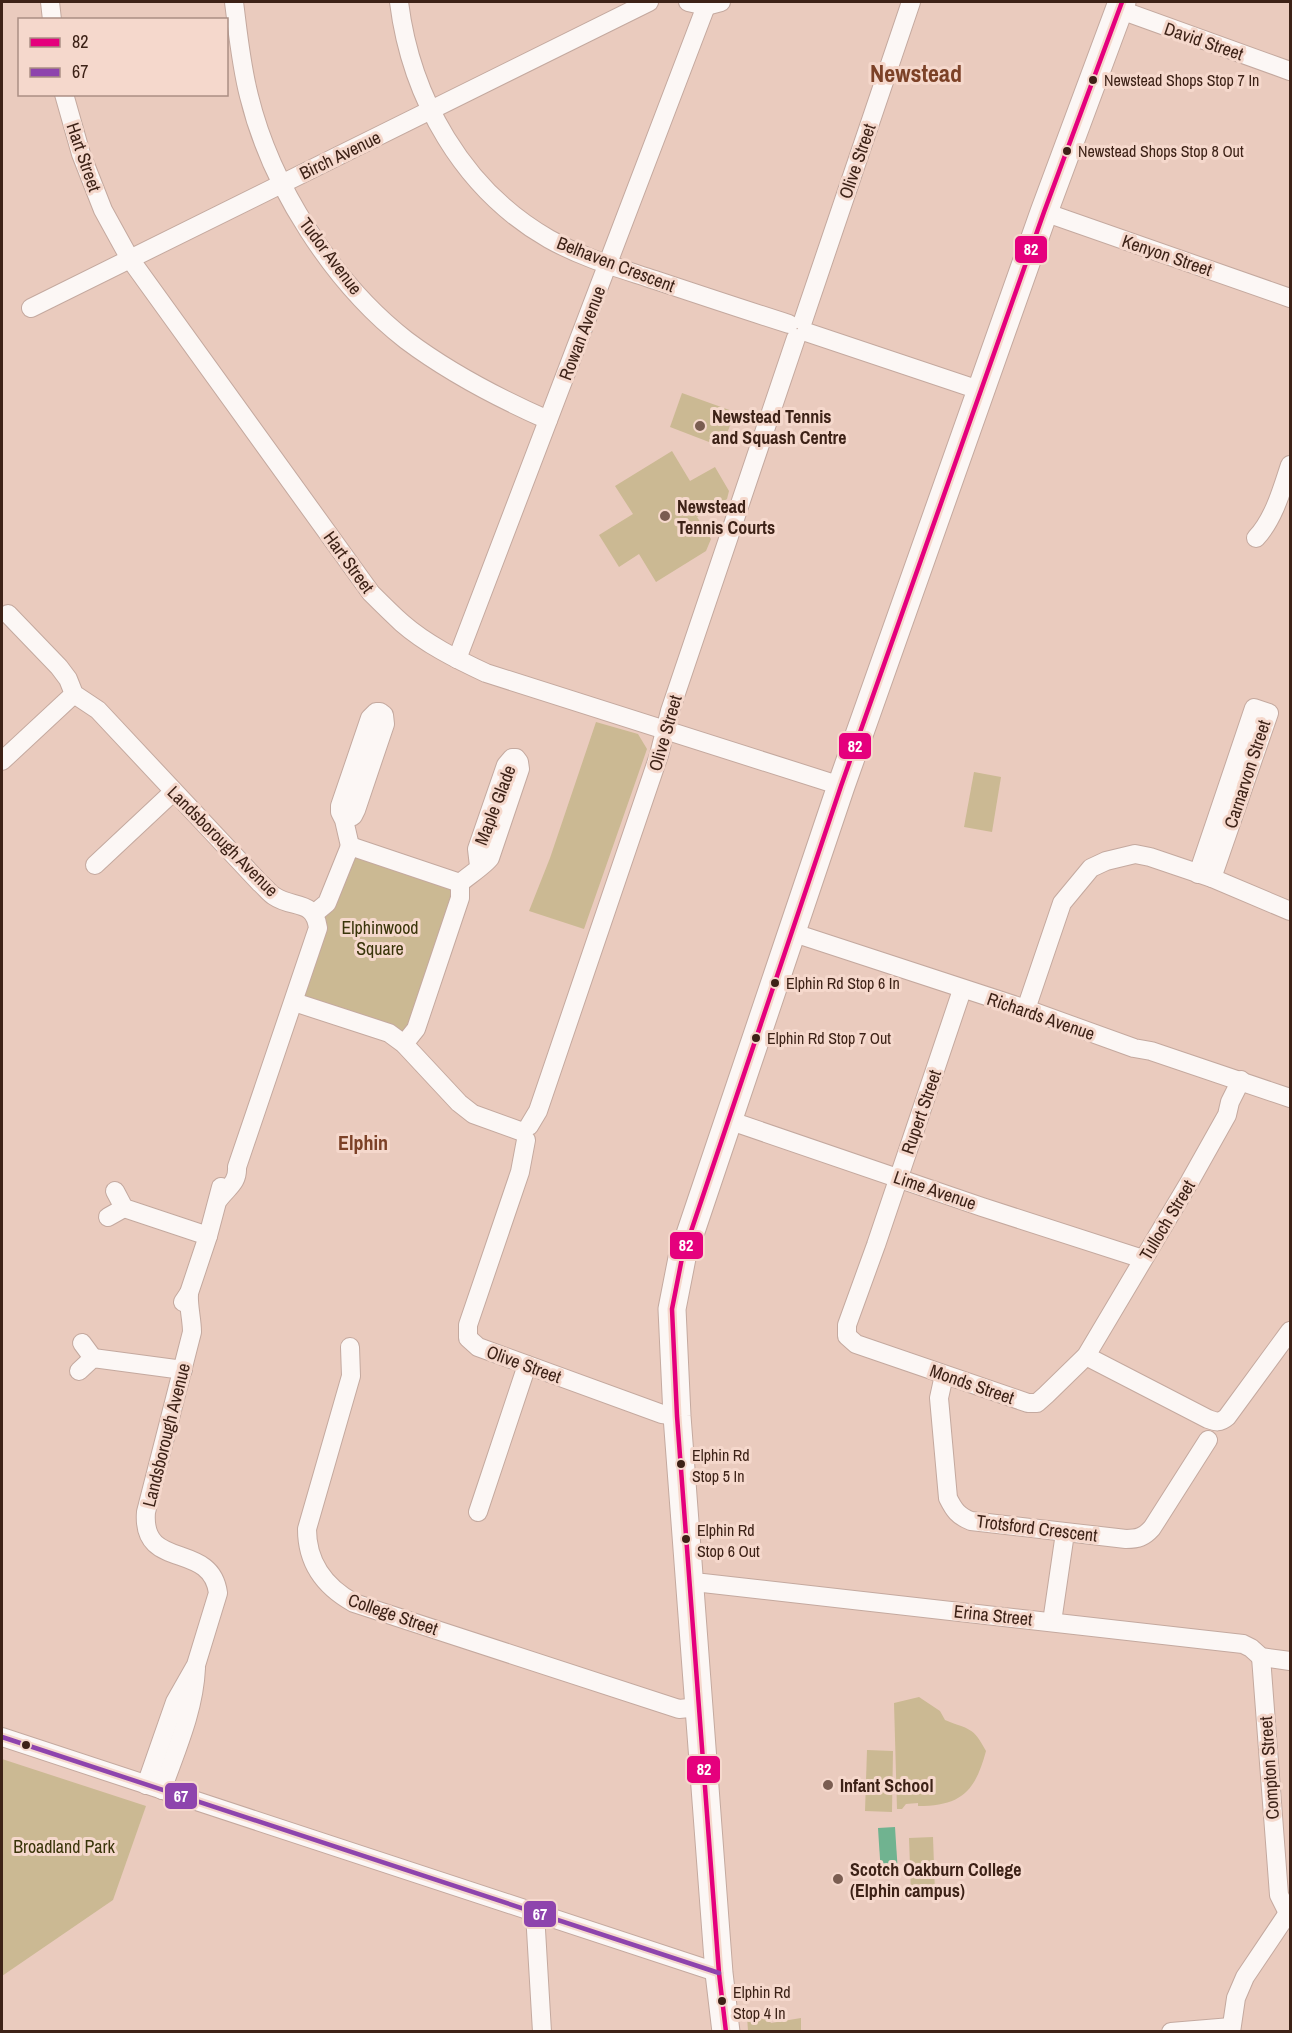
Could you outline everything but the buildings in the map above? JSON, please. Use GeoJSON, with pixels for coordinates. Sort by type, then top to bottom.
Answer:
{"type":"FeatureCollection","features":[{"type":"Feature","properties":{"kind":"highway"},"geometry":{"type":"LineString","coordinates":[[726,2031],[677,1416],[672,1327],[675,1286],[682,1258],[841,786],[1120,4]]}},
{"type":"Feature","properties":{"kind":"street"},"geometry":{"type":"LineString","coordinates":[[50,2],[52,18]]}},
{"type":"Feature","properties":{"kind":"street","name":"Tudor Avenue"},"geometry":{"type":"LineString","coordinates":[[234,2],[249,97],[263,138],[282,183],[318,244],[343,277],[404,338],[470,383],[548,420]]}},
{"type":"Feature","properties":{"kind":"street","name":"Belhaven Crescent"},"geometry":{"type":"LineString","coordinates":[[399,2],[413,70],[445,138],[499,202],[525,224],[549,239],[609,265],[982,391]]}},
{"type":"Feature","properties":{"kind":"street","name":"Birch Avenue"},"geometry":{"type":"LineString","coordinates":[[31,308],[649,2]]}},
{"type":"Feature","properties":{"kind":"street"},"geometry":{"type":"LineString","coordinates":[[688,2],[714,4]]}},
{"type":"Feature","properties":{"kind":"street","name":"Olive Street"},"geometry":{"type":"LineString","coordinates":[[677,1416],[662,1414],[478,1347],[471,1343],[467,1333],[520,1172],[525,1132],[538,1111],[546,1089],[656,766],[674,700],[912,2]]}},
{"type":"Feature","properties":{"kind":"street","name":"Rowan Avenue"},"geometry":{"type":"LineString","coordinates":[[457,659],[548,420],[714,4]]}},
{"type":"Feature","properties":{"kind":"street","name":"David Street"},"geometry":{"type":"LineString","coordinates":[[1120,4],[1290,71]]}},
{"type":"Feature","properties":{"kind":"street","name":"Hart Street"},"geometry":{"type":"LineString","coordinates":[[65,96],[81,154],[103,210],[130,259],[371,593],[402,623],[425,641],[486,672],[841,786]]}},
{"type":"Feature","properties":{"kind":"street","name":"Kenyon Street"},"geometry":{"type":"LineString","coordinates":[[1044,212],[1290,298]]}},
{"type":"Feature","properties":{"kind":"street"},"geometry":{"type":"LineString","coordinates":[[1256,538],[1263,531],[1290,465]]}},
{"type":"Feature","properties":{"kind":"street","name":"Landsborough Avenue"},"geometry":{"type":"LineString","coordinates":[[8,614],[69,679],[74,694],[98,710],[173,792],[275,897],[315,913],[318,928],[237,1167],[238,1176],[234,1184],[219,1199],[189,1293],[188,1305],[192,1332],[146,1512],[145,1524],[154,1543],[162,1550],[208,1568],[217,1584],[218,1593],[215,1609],[196,1665],[195,1691],[191,1707],[154,1787]]}},
{"type":"Feature","properties":{"kind":"street"},"geometry":{"type":"LineString","coordinates":[[2,761],[74,694]]}},
{"type":"Feature","properties":{"kind":"street","name":"Carnarvon Street"},"geometry":{"type":"LineString","coordinates":[[1254,708],[1269,713],[1205,876],[1254,708]]}},
{"type":"Feature","properties":{"kind":"street"},"geometry":{"type":"LineString","coordinates":[[315,913],[327,903],[350,846],[340,806],[370,718],[380,711],[384,715],[385,724],[356,810],[353,816],[344,820]]}},
{"type":"Feature","properties":{"kind":"street","name":"Maple Glade"},"geometry":{"type":"LineString","coordinates":[[460,883],[479,866],[486,864],[490,858],[520,769],[516,758],[512,758],[506,765],[477,849],[479,866]]}},
{"type":"Feature","properties":{"kind":"street"},"geometry":{"type":"LineString","coordinates":[[95,865],[173,792]]}},
{"type":"Feature","properties":{"kind":"street"},"geometry":{"type":"LineString","coordinates":[[350,846],[460,883],[460,898],[416,1029],[404,1044]]}},
{"type":"Feature","properties":{"kind":"street"},"geometry":{"type":"LineString","coordinates":[[1026,1009],[1062,903],[1091,868],[1106,861],[1135,854],[1205,876],[1290,911]]}},
{"type":"Feature","properties":{"kind":"street","name":"Richards Avenue"},"geometry":{"type":"LineString","coordinates":[[791,932],[1290,1098]]}},
{"type":"Feature","properties":{"kind":"street","name":"Rupert Street"},"geometry":{"type":"LineString","coordinates":[[847,1336],[847,1325],[962,990]]}},
{"type":"Feature","properties":{"kind":"street"},"geometry":{"type":"LineString","coordinates":[[294,1002],[389,1033],[404,1044],[472,1114],[525,1132]]}},
{"type":"Feature","properties":{"kind":"street","name":"Tulloch Street"},"geometry":{"type":"LineString","coordinates":[[1086,1356],[1227,1115],[1240,1080]]}},
{"type":"Feature","properties":{"kind":"street","name":"Lime Avenue"},"geometry":{"type":"LineString","coordinates":[[728,1120],[1143,1259]]}},
{"type":"Feature","properties":{"kind":"street"},"geometry":{"type":"LineString","coordinates":[[115,1191],[124,1208],[208,1236]]}},
{"type":"Feature","properties":{"kind":"street"},"geometry":{"type":"LineString","coordinates":[[108,1217],[124,1208]]}},
{"type":"Feature","properties":{"kind":"street"},"geometry":{"type":"LineString","coordinates":[[1086,1356],[1216,1422],[1227,1418],[1290,1331]]}},
{"type":"Feature","properties":{"kind":"street","name":"Monds Street"},"geometry":{"type":"LineString","coordinates":[[847,1336],[856,1344],[1028,1403],[1036,1403],[1086,1356]]}},
{"type":"Feature","properties":{"kind":"street","name":"College Street"},"geometry":{"type":"LineString","coordinates":[[350,1347],[351,1376],[307,1529],[309,1550],[324,1581],[341,1596],[354,1603],[679,1709],[699,1707]]}},
{"type":"Feature","properties":{"kind":"street"},"geometry":{"type":"LineString","coordinates":[[80,1371],[87,1351],[183,1370]]}},
{"type":"Feature","properties":{"kind":"street"},"geometry":{"type":"LineString","coordinates":[[478,1512],[527,1365]]}},
{"type":"Feature","properties":{"kind":"street","name":"Trotsford Crescent"},"geometry":{"type":"LineString","coordinates":[[944,1375],[939,1398],[948,1498],[960,1517],[971,1521],[1065,1533],[1138,1539],[1152,1528],[1208,1440]]}},
{"type":"Feature","properties":{"kind":"street"},"geometry":{"type":"LineString","coordinates":[[1052,1622],[1065,1533]]}},
{"type":"Feature","properties":{"kind":"street","name":"Erina Street"},"geometry":{"type":"LineString","coordinates":[[690,1584],[715,1584],[1243,1644],[1251,1647],[1261,1657],[1290,1661]]}},
{"type":"Feature","properties":{"kind":"street","name":"Compton Street"},"geometry":{"type":"LineString","coordinates":[[1261,1657],[1279,1895],[1289,1912]]}},
{"type":"Feature","properties":{"kind":"street"},"geometry":{"type":"LineString","coordinates":[[2,1737],[720,1973]]}},
{"type":"Feature","properties":{"kind":"street"},"geometry":{"type":"LineString","coordinates":[[1172,2031],[1231,2029],[1236,1998],[1245,1977],[1289,1912]]}},
{"type":"Feature","properties":{"kind":"street"},"geometry":{"type":"LineString","coordinates":[[535,1913],[542,2031]]}},
{"type":"Feature","properties":{"kind":"green space"},"geometry":{"type":"Polygon","coordinates":[[[682,393],[735,412],[722,447],[670,427],[682,393]]]}},
{"type":"Feature","properties":{"kind":"green space","name":"Newstead Tennis Courts"},"geometry":{"type":"Polygon","coordinates":[[[672,451],[690,481],[715,467],[729,491],[727,499],[697,517],[711,539],[706,551],[656,582],[639,554],[619,567],[599,535],[633,514],[615,486],[672,451]]]}},
{"type":"Feature","properties":{"kind":"green space"},"geometry":{"type":"Polygon","coordinates":[[[596,722],[638,734],[647,749],[584,929],[529,911],[550,858],[596,722]]]}},
{"type":"Feature","properties":{"kind":"green space"},"geometry":{"type":"Polygon","coordinates":[[[974,772],[1001,777],[992,832],[964,827],[974,772]]]}},
{"type":"Feature","properties":{"kind":"green space","name":"Elphinwood Square"},"geometry":{"type":"Polygon","coordinates":[[[353,854],[448,884],[454,892],[410,1027],[404,1033],[306,998],[304,994],[321,919],[353,854]]]}},
{"type":"Feature","properties":{"kind":"green space"},"geometry":{"type":"Polygon","coordinates":[[[919,1697],[940,1711],[945,1720],[974,1733],[986,1751],[977,1777],[964,1794],[945,1803],[918,1806],[918,1803],[906,1804],[902,1809],[897,1809],[894,1703],[919,1697]]]}},
{"type":"Feature","properties":{"kind":"green space"},"geometry":{"type":"Polygon","coordinates":[[[867,1750],[893,1751],[892,1812],[865,1811],[867,1750]]]}},
{"type":"Feature","properties":{"kind":"green space","name":"Broadland Park"},"geometry":{"type":"Polygon","coordinates":[[[2,1759],[146,1806],[113,1900],[2,1976],[2,1759]]]}},
{"type":"Feature","properties":{"kind":"green space"},"geometry":{"type":"Polygon","coordinates":[[[933,1837],[935,1893],[911,1894],[909,1838],[933,1837]]]}},
{"type":"Feature","properties":{"kind":"green space"},"geometry":{"type":"Polygon","coordinates":[[[763,2011],[771,2023],[801,2018],[801,2031],[748,2031],[747,2016],[763,2011]]]}},
{"type":"Feature","properties":{"kind":"shaded area"},"geometry":{"type":"Polygon","coordinates":[[[895,1827],[898,1874],[881,1875],[878,1828],[895,1827]]]}},
{"type":"Feature","properties":{"kind":"transit line","name":"82"},"geometry":{"type":"LineString","coordinates":[[726,2032],[719,1973],[677,1416],[672,1309],[682,1258],[841,786],[1044,212],[1122,2]]}},
{"type":"Feature","properties":{"kind":"transit line","name":"67"},"geometry":{"type":"LineString","coordinates":[[2,1737],[719,1973]]}},
{"type":"Feature","properties":{"kind":"place","name":"Newstead Shops Stop 7 In"},"geometry":{"type":"Point","coordinates":[1093,80]}},
{"type":"Feature","properties":{"kind":"place","name":"Newstead Shops Stop 8 Out"},"geometry":{"type":"Point","coordinates":[1067,151]}},
{"type":"Feature","properties":{"kind":"place","name":"Newstead Tennis and Squash Centre"},"geometry":{"type":"Point","coordinates":[700,426]}},
{"type":"Feature","properties":{"kind":"place","name":"Newstead Tennis Courts"},"geometry":{"type":"Point","coordinates":[665,516]}},
{"type":"Feature","properties":{"kind":"place","name":"Elphin Rd Stop 6 In"},"geometry":{"type":"Point","coordinates":[775,983]}},
{"type":"Feature","properties":{"kind":"place","name":"Elphin Rd Stop 7 Out"},"geometry":{"type":"Point","coordinates":[756,1038]}},
{"type":"Feature","properties":{"kind":"place","name":"Elphin Rd Stop 5 In"},"geometry":{"type":"Point","coordinates":[681,1464]}},
{"type":"Feature","properties":{"kind":"place","name":"Elphin Rd Stop 6 Out"},"geometry":{"type":"Point","coordinates":[686,1539]}},
{"type":"Feature","properties":{"kind":"place","name":"Infant School"},"geometry":{"type":"Point","coordinates":[828,1785]}},
{"type":"Feature","properties":{"kind":"place","name":"Scotch Oakburn College (Elphin campus)"},"geometry":{"type":"Point","coordinates":[838,1879]}},
{"type":"Feature","properties":{"kind":"place","name":"Elphin Rd Stop 4 In"},"geometry":{"type":"Point","coordinates":[722,2001]}},
{"type":"Feature","properties":{"kind":"district","name":"Newstead"},"geometry":{"type":"Point","coordinates":[916,73]}},
{"type":"Feature","properties":{"kind":"district","name":"Elphin"},"geometry":{"type":"Point","coordinates":[363,1142]}}]}
